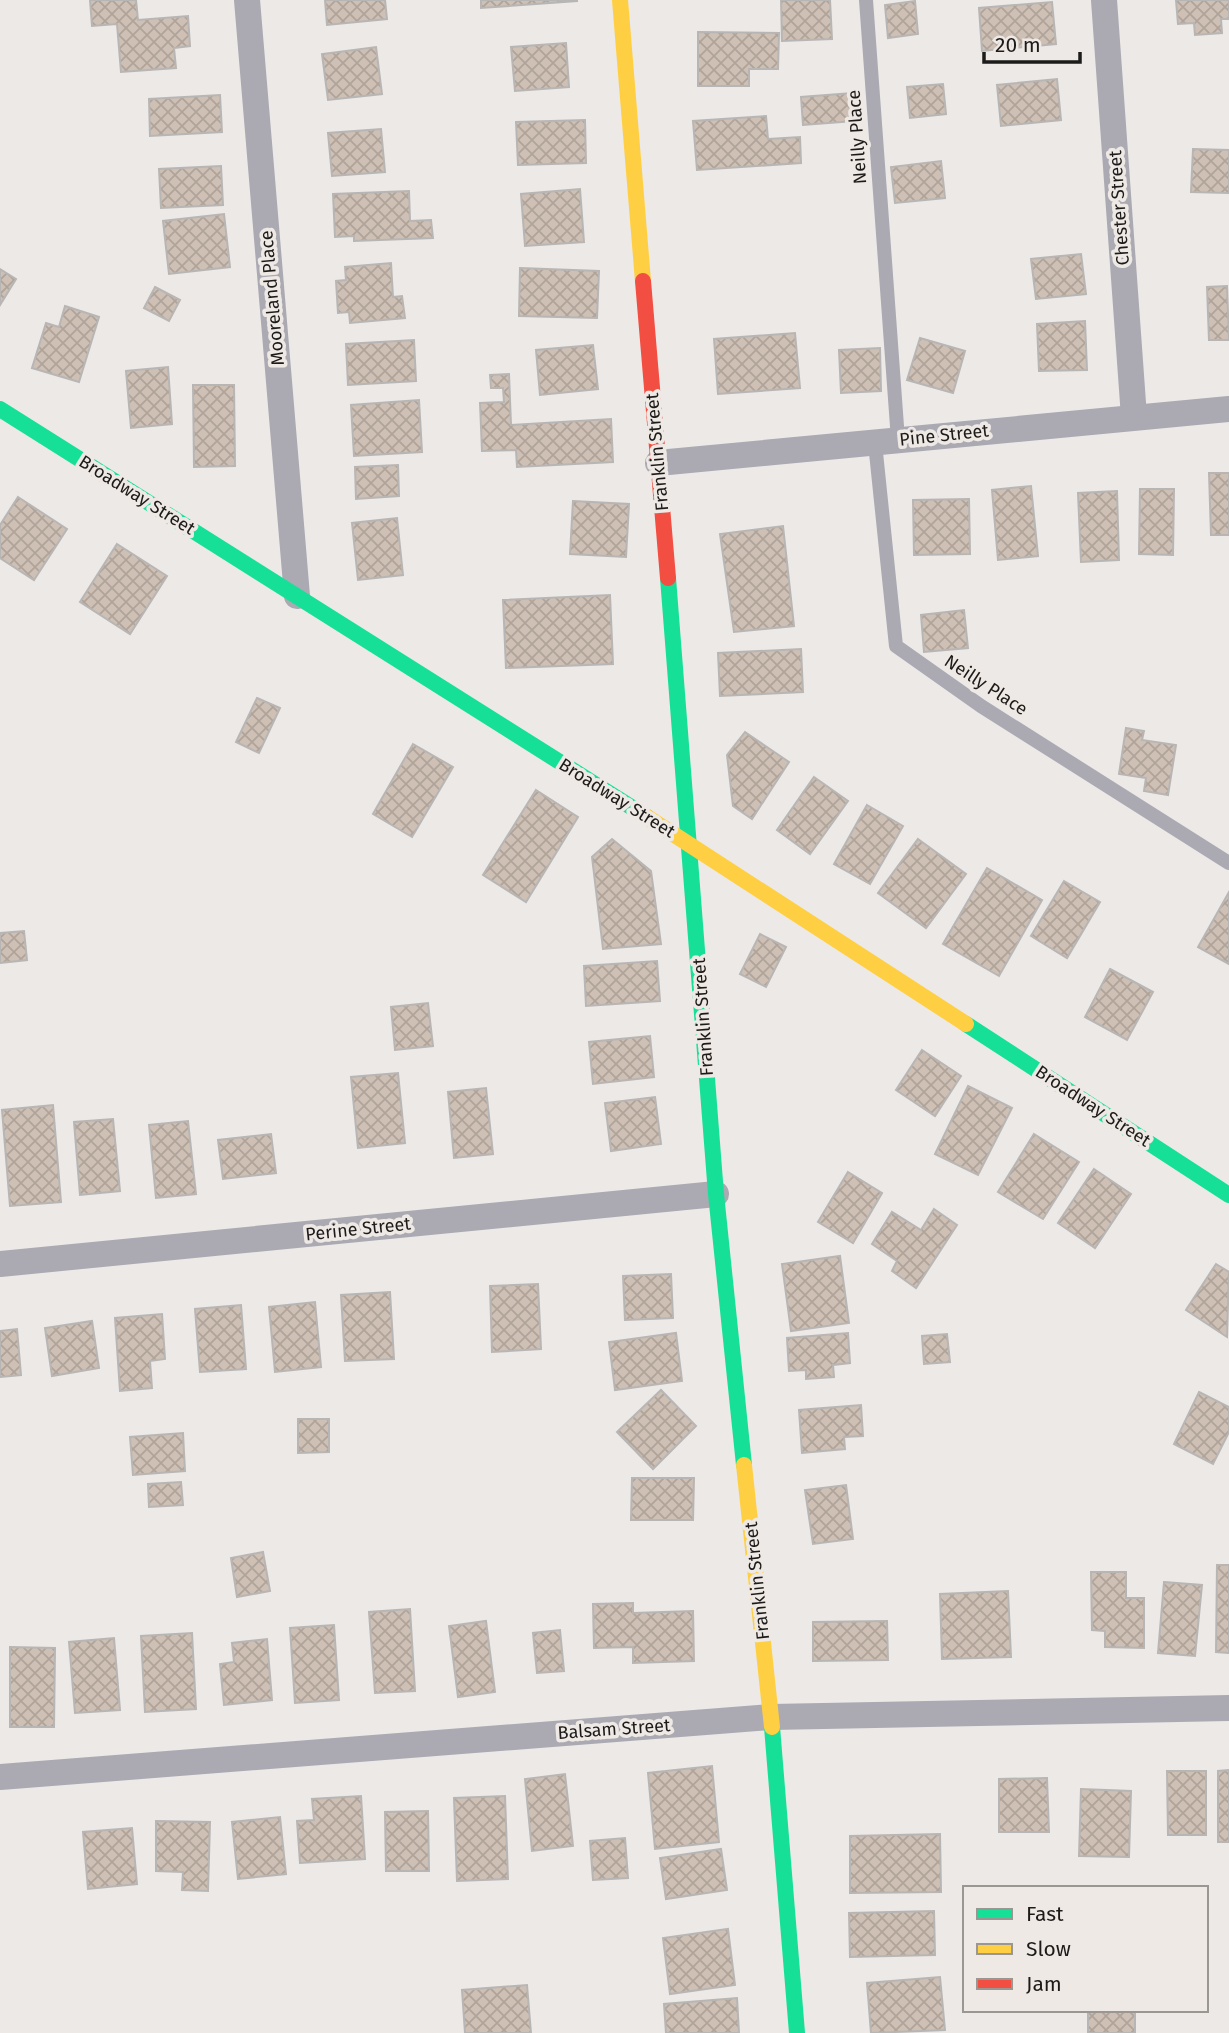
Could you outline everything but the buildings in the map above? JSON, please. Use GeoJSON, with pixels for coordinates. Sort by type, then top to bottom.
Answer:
{"type":"FeatureCollection","features":[{"type":"Feature","properties":{"kind":"street","name":"Mooreland Place"},"geometry":{"type":"LineString","coordinates":[[247,0],[297,596]]}},
{"type":"Feature","properties":{"kind":"street","name":"Franklin Street"},"geometry":{"type":"LineString","coordinates":[[620,0],[690,844],[716,1195],[771,1717],[797,2033]]}},
{"type":"Feature","properties":{"kind":"street","name":"Chester Street"},"geometry":{"type":"LineString","coordinates":[[1104,0],[1134,417]]}},
{"type":"Feature","properties":{"kind":"street","name":"Broadway Street"},"geometry":{"type":"LineString","coordinates":[[0,409],[690,844],[1229,1195]]}},
{"type":"Feature","properties":{"kind":"street","name":"Pine Street"},"geometry":{"type":"LineString","coordinates":[[658,463],[1229,409]]}},
{"type":"Feature","properties":{"kind":"street","name":"Perine Street"},"geometry":{"type":"LineString","coordinates":[[0,1264],[716,1195]]}},
{"type":"Feature","properties":{"kind":"street","name":"Balsam Street"},"geometry":{"type":"LineString","coordinates":[[0,1777],[771,1717],[1229,1708]]}},
{"type":"Feature","properties":{"kind":"lane","name":"Neilly Place"},"geometry":{"type":"LineString","coordinates":[[866,0],[896,646],[981,706],[1229,863]]}},
{"type":"Feature","properties":{"kind":"traffic: fast"},"geometry":{"type":"LineString","coordinates":[[0,409],[647,817]]}},
{"type":"Feature","properties":{"kind":"traffic: fast"},"geometry":{"type":"LineString","coordinates":[[668,578],[716,1194],[744,1465]]}},
{"type":"Feature","properties":{"kind":"traffic: fast"},"geometry":{"type":"LineString","coordinates":[[966,1024],[1229,1195]]}},
{"type":"Feature","properties":{"kind":"traffic: fast"},"geometry":{"type":"LineString","coordinates":[[772,1727],[797,2033]]}},
{"type":"Feature","properties":{"kind":"traffic: slow"},"geometry":{"type":"LineString","coordinates":[[620,0],[643,281]]}},
{"type":"Feature","properties":{"kind":"traffic: slow"},"geometry":{"type":"LineString","coordinates":[[647,817],[966,1024]]}},
{"type":"Feature","properties":{"kind":"traffic: slow"},"geometry":{"type":"LineString","coordinates":[[744,1465],[772,1727]]}},
{"type":"Feature","properties":{"kind":"traffic: jam"},"geometry":{"type":"LineString","coordinates":[[643,281],[668,578]]}}]}
